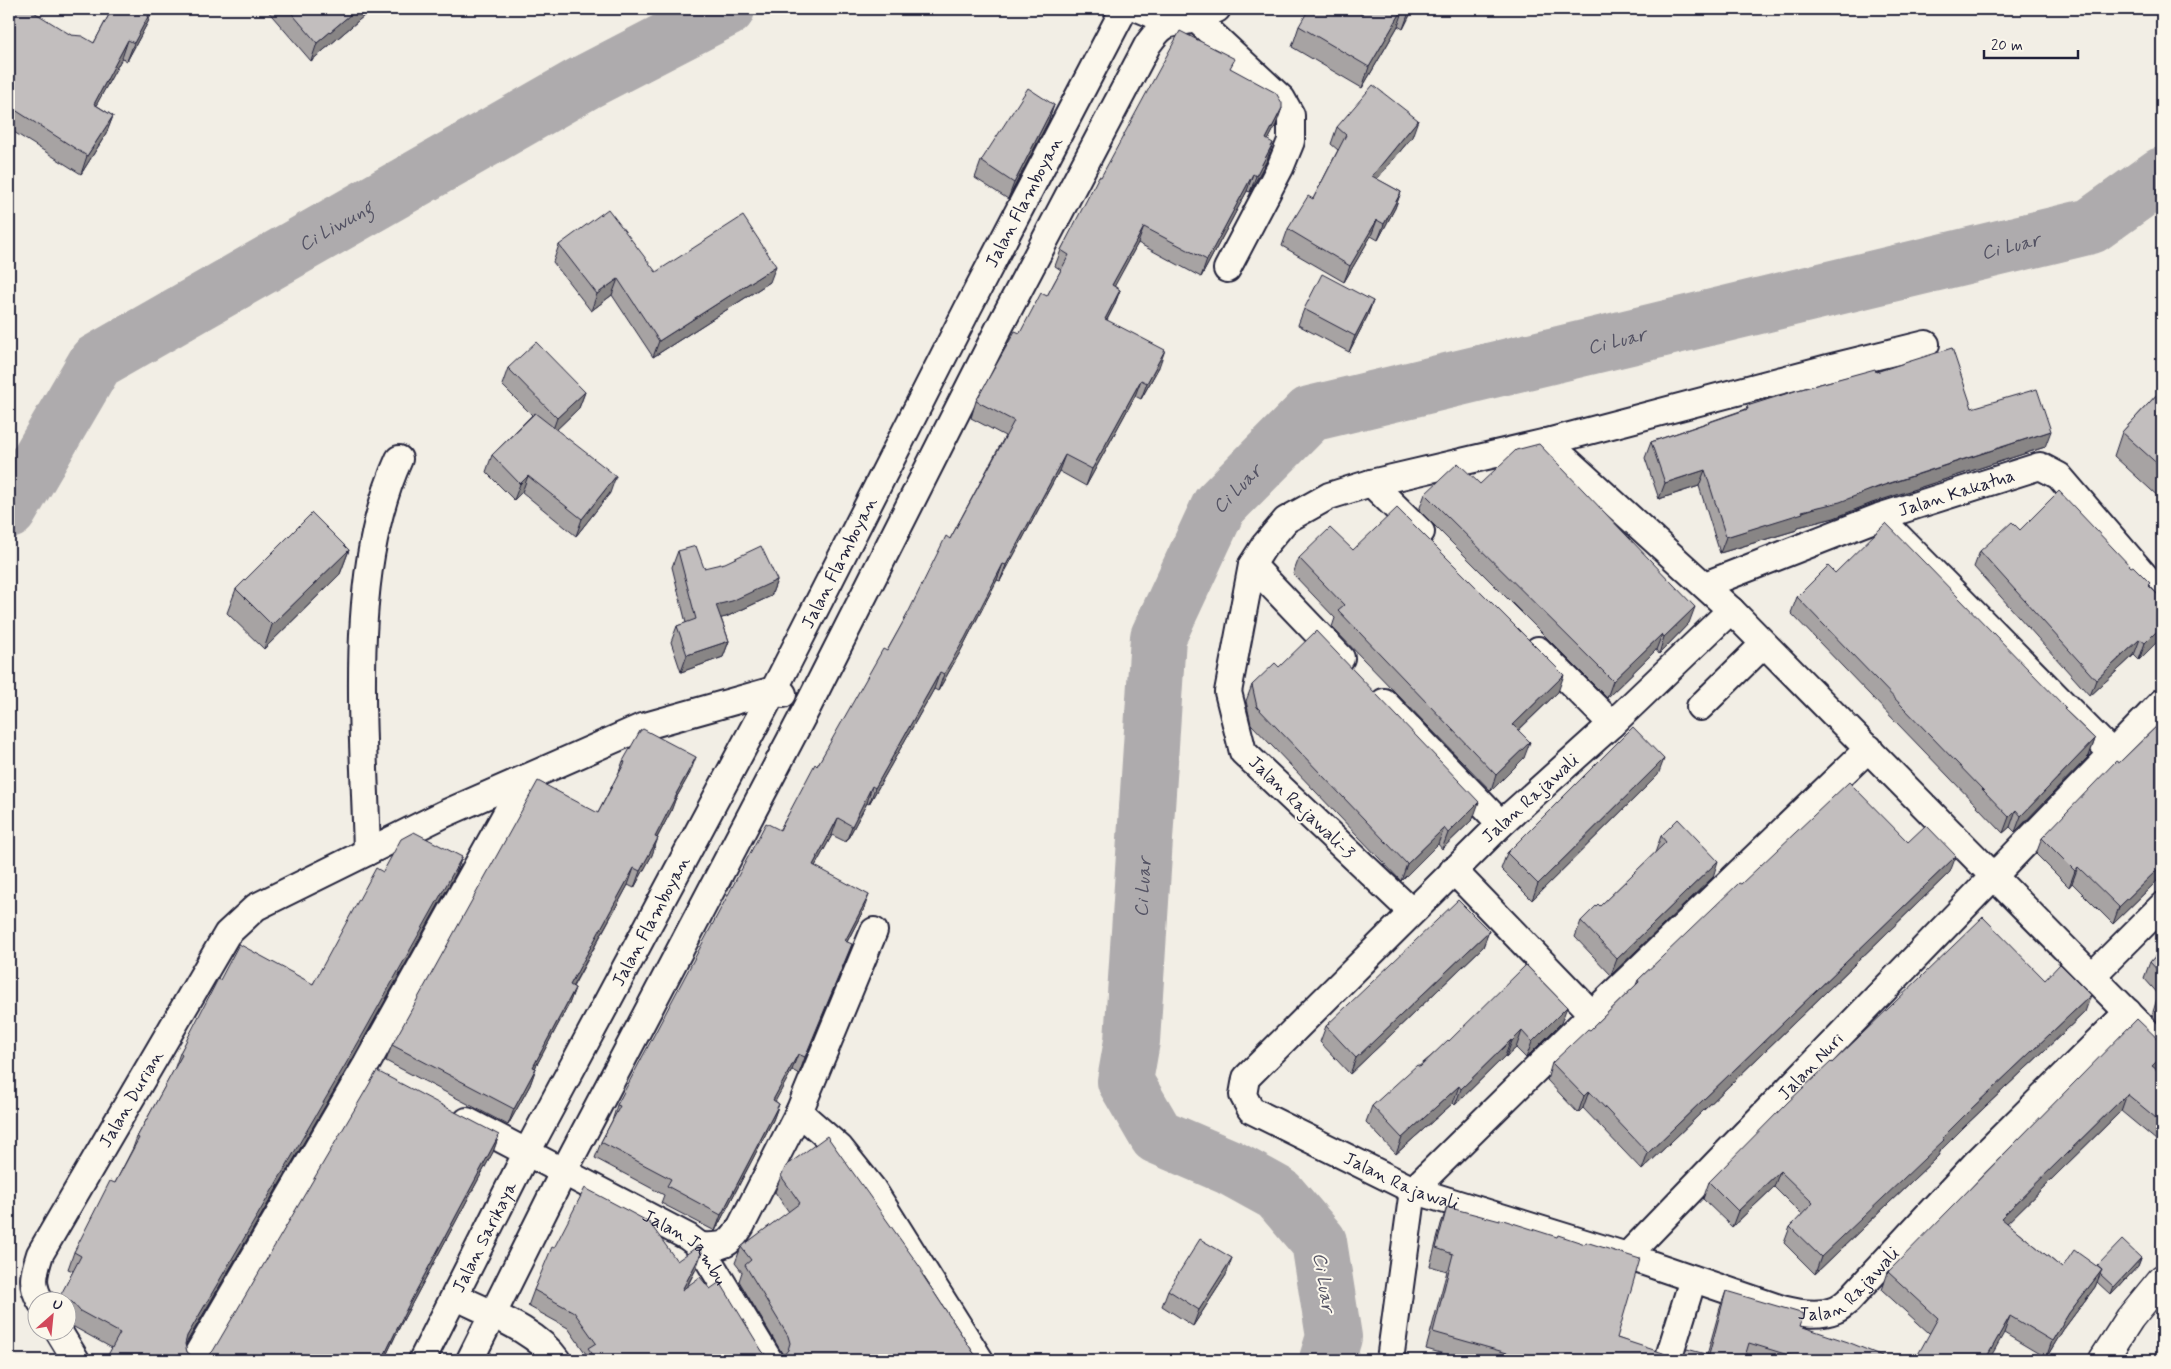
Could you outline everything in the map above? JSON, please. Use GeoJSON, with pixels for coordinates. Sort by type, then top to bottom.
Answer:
{"type":"FeatureCollection","features":[{"type":"Feature","properties":{"kind":"main road"},"geometry":{"type":"LineString","coordinates":[[2103,1360],[2130,1318],[2162,1279]]}},
{"type":"Feature","properties":{"kind":"street","name":"Jalan Flamboyan"},"geometry":{"type":"LineString","coordinates":[[547,1114],[774,690],[968,308],[1124,9]]}},
{"type":"Feature","properties":{"kind":"street"},"geometry":{"type":"LineString","coordinates":[[1140,9],[1195,16],[1282,99],[1291,114],[1291,141],[1280,168],[1227,269]]}},
{"type":"Feature","properties":{"kind":"street"},"geometry":{"type":"LineString","coordinates":[[470,1360],[564,1171],[808,706],[1001,324],[1148,44],[1158,30],[1195,16]]}},
{"type":"Feature","properties":{"kind":"street"},"geometry":{"type":"LineString","coordinates":[[968,308],[1001,324]]}},
{"type":"Feature","properties":{"kind":"street"},"geometry":{"type":"LineString","coordinates":[[1500,824],[1252,565],[1264,546],[1286,520],[1328,496],[1372,483],[1547,442],[1926,344]]}},
{"type":"Feature","properties":{"kind":"street"},"geometry":{"type":"LineString","coordinates":[[1547,442],[1731,610],[1869,748],[1992,877],[2162,1047]]}},
{"type":"Feature","properties":{"kind":"street"},"geometry":{"type":"LineString","coordinates":[[367,852],[363,705],[364,610],[370,561],[379,515],[399,459]]}},
{"type":"Feature","properties":{"kind":"street","name":"Jalan Kakatua"},"geometry":{"type":"LineString","coordinates":[[1705,585],[1880,517],[2040,466],[2059,476],[2162,596]]}},
{"type":"Feature","properties":{"kind":"street"},"geometry":{"type":"LineString","coordinates":[[1372,483],[1440,552]]}},
{"type":"Feature","properties":{"kind":"street"},"geometry":{"type":"LineString","coordinates":[[1880,517],[2112,753]]}},
{"type":"Feature","properties":{"kind":"street","name":"Jalan Rajawali-3"},"geometry":{"type":"LineString","coordinates":[[1252,565],[1228,692],[1243,752],[1412,912]]}},
{"type":"Feature","properties":{"kind":"street","name":"Jalan Rajawali"},"geometry":{"type":"LineString","coordinates":[[1731,610],[1612,724],[1500,824],[1246,1078],[1243,1095],[1251,1110],[1413,1190],[1627,1256],[1782,1309],[1804,1314],[1835,1311],[1848,1301],[1976,1164],[2128,1012]]}},
{"type":"Feature","properties":{"kind":"street"},"geometry":{"type":"LineString","coordinates":[[1523,635],[1612,724]]}},
{"type":"Feature","properties":{"kind":"street"},"geometry":{"type":"LineString","coordinates":[[1700,707],[1764,644]]}},
{"type":"Feature","properties":{"kind":"street"},"geometry":{"type":"LineString","coordinates":[[774,690],[808,706]]}},
{"type":"Feature","properties":{"kind":"street","name":"Jalan Durian"},"geometry":{"type":"LineString","coordinates":[[35,1292],[33,1275],[40,1254],[227,934],[256,907],[444,814],[642,727],[774,690]]}},
{"type":"Feature","properties":{"kind":"street","name":"Jalan Nuri"},"geometry":{"type":"LineString","coordinates":[[1627,1256],[2162,702]]}},
{"type":"Feature","properties":{"kind":"street"},"geometry":{"type":"LineString","coordinates":[[1390,1360],[1413,1190],[1592,1014],[1869,748]]}},
{"type":"Feature","properties":{"kind":"street"},"geometry":{"type":"LineString","coordinates":[[194,1360],[373,1072],[526,778]]}},
{"type":"Feature","properties":{"kind":"street"},"geometry":{"type":"LineString","coordinates":[[1453,870],[1592,1014]]}},
{"type":"Feature","properties":{"kind":"street"},"geometry":{"type":"LineString","coordinates":[[2092,976],[2162,906]]}},
{"type":"Feature","properties":{"kind":"street"},"geometry":{"type":"LineString","coordinates":[[700,1246],[718,1247],[730,1243],[741,1226],[799,1112],[874,931]]}},
{"type":"Feature","properties":{"kind":"street","name":"Jalan Jambu"},"geometry":{"type":"LineString","coordinates":[[450,1112],[688,1237],[700,1246],[769,1360]]}},
{"type":"Feature","properties":{"kind":"street"},"geometry":{"type":"LineString","coordinates":[[799,1112],[840,1148],[872,1188],[980,1360]]}},
{"type":"Feature","properties":{"kind":"street","name":"Jalan Sarikaya"},"geometry":{"type":"LineString","coordinates":[[422,1360],[547,1114]]}},
{"type":"Feature","properties":{"kind":"street"},"geometry":{"type":"LineString","coordinates":[[1668,1360],[1694,1279]]}},
{"type":"Feature","properties":{"kind":"street"},"geometry":{"type":"LineString","coordinates":[[455,1296],[535,1338],[550,1350],[557,1360]]}},
{"type":"Feature","properties":{"kind":"street"},"geometry":{"type":"LineString","coordinates":[[65,1342],[76,1360]]}},
{"type":"Feature","properties":{"kind":"building"},"geometry":{"type":"Polygon","coordinates":[[[9,9],[29,9],[71,35],[82,36],[94,43],[112,9],[152,9],[134,43],[128,40],[94,104],[113,116],[87,156],[9,106],[9,9]]]}},
{"type":"Feature","properties":{"kind":"building"},"geometry":{"type":"Polygon","coordinates":[[[288,9],[357,9],[317,43],[288,9]]]}},
{"type":"Feature","properties":{"kind":"building"},"geometry":{"type":"Polygon","coordinates":[[[1309,9],[1354,9],[1362,14],[1365,9],[1403,9],[1369,67],[1299,26],[1309,9]]]}},
{"type":"Feature","properties":{"kind":"building"},"geometry":{"type":"Polygon","coordinates":[[[1180,31],[1235,59],[1230,68],[1276,93],[1282,103],[1282,108],[1266,139],[1273,143],[1256,176],[1253,174],[1207,260],[1144,227],[1112,285],[1120,290],[1105,319],[1165,350],[1147,383],[1141,380],[1092,469],[1065,455],[1006,565],[1003,564],[965,638],[944,674],[940,672],[875,788],[872,786],[852,826],[838,818],[813,865],[869,895],[845,941],[852,944],[805,1057],[798,1054],[773,1100],[779,1104],[721,1215],[667,1186],[671,1179],[601,1142],[620,1106],[617,1105],[766,823],[780,830],[815,764],[817,766],[883,649],[887,651],[946,536],[950,539],[1014,421],[976,401],[1015,331],[1020,333],[1041,293],[1047,296],[1069,255],[1061,250],[1099,176],[1101,177],[1180,31]]]}},
{"type":"Feature","properties":{"kind":"building"},"geometry":{"type":"Polygon","coordinates":[[[1373,85],[1418,120],[1372,176],[1401,192],[1384,224],[1377,220],[1350,266],[1288,229],[1308,196],[1313,199],[1346,135],[1337,127],[1373,85]]]}},
{"type":"Feature","properties":{"kind":"building"},"geometry":{"type":"Polygon","coordinates":[[[1028,88],[1054,105],[1014,183],[981,161],[1028,88]]]}},
{"type":"Feature","properties":{"kind":"building"},"geometry":{"type":"Polygon","coordinates":[[[608,209],[656,272],[743,216],[776,266],[659,341],[618,279],[597,294],[559,245],[608,209]]]}},
{"type":"Feature","properties":{"kind":"building"},"geometry":{"type":"Polygon","coordinates":[[[1322,274],[1373,301],[1355,336],[1304,309],[1322,274]]]}},
{"type":"Feature","properties":{"kind":"building"},"geometry":{"type":"Polygon","coordinates":[[[536,342],[585,392],[557,418],[508,368],[536,342]]]}},
{"type":"Feature","properties":{"kind":"building"},"geometry":{"type":"Polygon","coordinates":[[[1952,348],[1972,408],[2037,389],[2051,431],[1878,487],[1840,502],[1802,511],[1803,513],[1726,537],[1705,470],[1665,483],[1651,442],[1748,409],[1747,406],[1798,390],[1875,369],[1876,372],[1952,348]]]}},
{"type":"Feature","properties":{"kind":"building"},"geometry":{"type":"Polygon","coordinates":[[[2162,389],[2162,468],[2122,432],[2162,389]]]}},
{"type":"Feature","properties":{"kind":"building"},"geometry":{"type":"Polygon","coordinates":[[[535,413],[616,476],[582,519],[528,476],[520,484],[492,455],[535,413]]]}},
{"type":"Feature","properties":{"kind":"building"},"geometry":{"type":"Polygon","coordinates":[[[1539,444],[1695,607],[1664,637],[1662,634],[1613,681],[1425,494],[1458,463],[1480,484],[1516,450],[1539,444]]]}},
{"type":"Feature","properties":{"kind":"building"},"geometry":{"type":"Polygon","coordinates":[[[2059,491],[2131,567],[2133,566],[2150,583],[2148,585],[2162,599],[2162,626],[2145,643],[2140,639],[2096,680],[1980,551],[2012,522],[2020,530],[2059,491]]]}},
{"type":"Feature","properties":{"kind":"building"},"geometry":{"type":"Polygon","coordinates":[[[1397,508],[1564,675],[1513,725],[1530,742],[1496,775],[1338,610],[1344,605],[1299,558],[1330,528],[1353,550],[1397,508]]]}},
{"type":"Feature","properties":{"kind":"building"},"geometry":{"type":"Polygon","coordinates":[[[312,513],[349,550],[272,625],[236,589],[312,513]]]}},
{"type":"Feature","properties":{"kind":"building"},"geometry":{"type":"Polygon","coordinates":[[[1886,523],[2095,739],[2021,816],[2016,810],[2009,817],[1797,597],[1828,566],[1835,573],[1886,523]]]}},
{"type":"Feature","properties":{"kind":"building"},"geometry":{"type":"Polygon","coordinates":[[[696,546],[704,568],[725,563],[761,546],[777,580],[732,601],[716,605],[729,641],[687,655],[677,626],[696,619],[678,551],[696,546]]]}},
{"type":"Feature","properties":{"kind":"building"},"geometry":{"type":"Polygon","coordinates":[[[1316,631],[1479,802],[1448,833],[1444,828],[1407,864],[1257,707],[1252,685],[1275,663],[1279,667],[1316,631]]]}},
{"type":"Feature","properties":{"kind":"building"},"geometry":{"type":"Polygon","coordinates":[[[2162,721],[2162,865],[2119,907],[2078,867],[2075,871],[2042,838],[2116,761],[2119,763],[2162,721]]]}},
{"type":"Feature","properties":{"kind":"building"},"geometry":{"type":"Polygon","coordinates":[[[1633,727],[1664,759],[1538,884],[1507,853],[1633,727]]]}},
{"type":"Feature","properties":{"kind":"building"},"geometry":{"type":"Polygon","coordinates":[[[643,729],[696,757],[676,794],[655,837],[658,838],[640,871],[634,868],[570,985],[575,988],[533,1067],[536,1068],[514,1109],[392,1045],[538,781],[598,813],[625,762],[623,761],[643,729]]]}},
{"type":"Feature","properties":{"kind":"building"},"geometry":{"type":"Polygon","coordinates":[[[1849,782],[1908,842],[1926,825],[1956,856],[1648,1153],[1589,1091],[1584,1096],[1552,1063],[1588,1029],[1590,1030],[1639,982],[1638,980],[1739,883],[1741,884],[1849,782]]]}},
{"type":"Feature","properties":{"kind":"building"},"geometry":{"type":"Polygon","coordinates":[[[1678,819],[1718,861],[1617,959],[1581,921],[1598,904],[1600,906],[1666,842],[1661,836],[1678,819]]]}},
{"type":"Feature","properties":{"kind":"building"},"geometry":{"type":"Polygon","coordinates":[[[414,832],[462,857],[358,1043],[187,1336],[185,1344],[187,1352],[193,1357],[200,1359],[208,1356],[213,1351],[377,1071],[499,1135],[407,1308],[382,1360],[118,1360],[108,1355],[120,1333],[80,1311],[78,1309],[78,1292],[62,1292],[81,1256],[74,1252],[110,1181],[115,1183],[139,1138],[137,1137],[182,1055],[180,1053],[218,979],[220,980],[239,944],[313,984],[376,868],[383,872],[401,839],[414,832]]]}},
{"type":"Feature","properties":{"kind":"building"},"geometry":{"type":"Polygon","coordinates":[[[1458,900],[1489,931],[1356,1058],[1326,1026],[1458,900]]]}},
{"type":"Feature","properties":{"kind":"building"},"geometry":{"type":"Polygon","coordinates":[[[1983,917],[2045,980],[2060,964],[2091,995],[1972,1108],[1942,1138],[1944,1140],[1821,1257],[1790,1227],[1813,1203],[1780,1171],[1738,1211],[1709,1182],[1788,1102],[1832,1063],[1983,917]]]}},
{"type":"Feature","properties":{"kind":"building"},"geometry":{"type":"Polygon","coordinates":[[[2162,949],[2162,975],[2150,962],[2162,949]]]}},
{"type":"Feature","properties":{"kind":"building"},"geometry":{"type":"Polygon","coordinates":[[[1526,965],[1567,1007],[1532,1042],[1522,1031],[1461,1089],[1459,1086],[1402,1138],[1372,1106],[1417,1065],[1420,1067],[1449,1041],[1526,965]]]}},
{"type":"Feature","properties":{"kind":"building"},"geometry":{"type":"Polygon","coordinates":[[[2162,994],[2162,1004],[2157,999],[2162,994]]]}},
{"type":"Feature","properties":{"kind":"building"},"geometry":{"type":"Polygon","coordinates":[[[2137,1019],[2162,1043],[2162,1056],[2152,1066],[2162,1074],[2162,1123],[2127,1094],[2001,1218],[2062,1268],[2074,1250],[2102,1270],[2069,1313],[2052,1341],[2010,1316],[1985,1360],[1915,1360],[1938,1318],[1888,1272],[2137,1019]]]}},
{"type":"Feature","properties":{"kind":"building"},"geometry":{"type":"Polygon","coordinates":[[[827,1136],[922,1270],[922,1274],[980,1360],[597,1360],[588,1348],[596,1343],[574,1312],[534,1290],[552,1247],[554,1248],[585,1188],[649,1222],[677,1261],[698,1246],[702,1252],[682,1290],[700,1277],[710,1289],[720,1282],[762,1351],[768,1357],[776,1359],[783,1356],[788,1350],[790,1343],[788,1336],[745,1265],[751,1260],[741,1247],[800,1203],[781,1176],[786,1166],[827,1136]]]}},
{"type":"Feature","properties":{"kind":"building"},"geometry":{"type":"Polygon","coordinates":[[[1447,1207],[1500,1221],[1500,1219],[1557,1237],[1558,1235],[1585,1244],[1586,1242],[1640,1259],[1617,1338],[1663,1353],[1669,1357],[1682,1359],[1687,1349],[1709,1355],[1726,1291],[1804,1314],[1800,1326],[1848,1342],[1892,1360],[1797,1360],[1798,1358],[1749,1343],[1744,1360],[1532,1360],[1433,1332],[1453,1254],[1436,1248],[1447,1207]]]}},
{"type":"Feature","properties":{"kind":"building"},"geometry":{"type":"Polygon","coordinates":[[[1200,1239],[1232,1258],[1199,1310],[1168,1290],[1200,1239]]]}},
{"type":"Feature","properties":{"kind":"building"},"geometry":{"type":"Polygon","coordinates":[[[2122,1240],[2141,1258],[2114,1287],[2100,1274],[2102,1270],[2097,1266],[2122,1240]]]}},
{"type":"Feature","properties":{"kind":"waterway","name":"Ci Liwung"},"geometry":{"type":"LineString","coordinates":[[9,511],[96,362],[584,83],[727,9]]}},
{"type":"Feature","properties":{"kind":"waterway","name":"Ci Luar"},"geometry":{"type":"LineString","coordinates":[[1327,1360],[1334,1337],[1319,1242],[1278,1194],[1229,1167],[1157,1136],[1125,1081],[1132,1041],[1158,637],[1219,506],[1310,414],[2091,226],[2162,175]]}}]}
